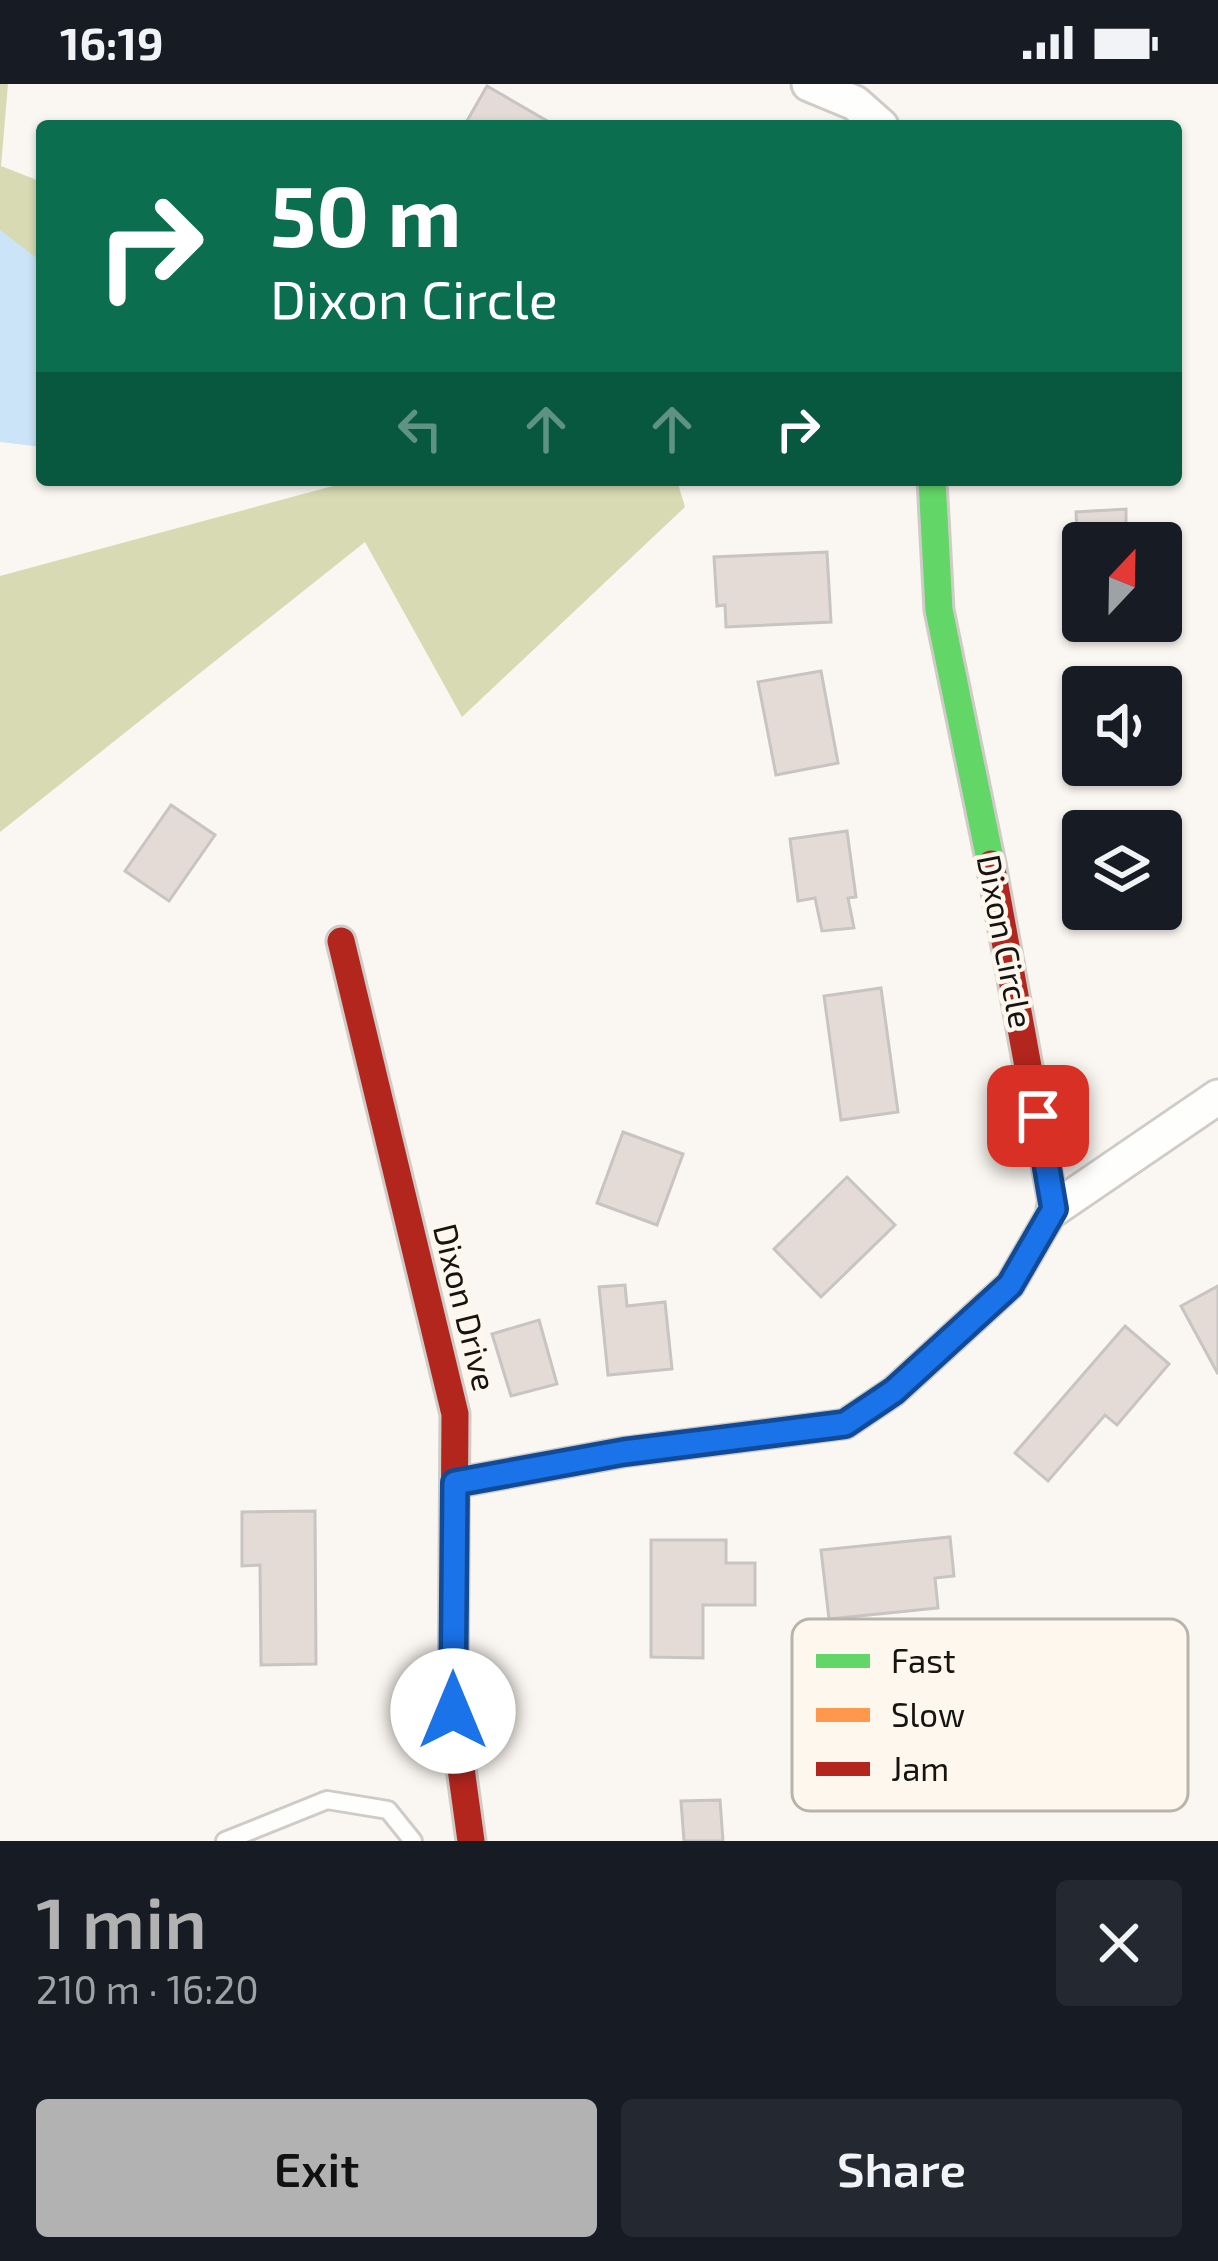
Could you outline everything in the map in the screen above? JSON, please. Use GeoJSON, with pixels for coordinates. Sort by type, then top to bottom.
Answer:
{"type":"FeatureCollection","features":[{"type":"Feature","properties":{"kind":"street"},"geometry":{"type":"LineString","coordinates":[[809,84],[855,103],[874,120]]}},
{"type":"Feature","properties":{"kind":"street","name":"Dixon Circle"},"geometry":{"type":"LineString","coordinates":[[932,486],[939,610],[1023,1023],[1054,1209]]}},
{"type":"Feature","properties":{"kind":"street","name":"Dixon Drive"},"geometry":{"type":"LineString","coordinates":[[341,941],[455,1414],[453,1711],[471,1841]]}},
{"type":"Feature","properties":{"kind":"street"},"geometry":{"type":"LineString","coordinates":[[455,1483],[624,1452],[845,1424],[894,1391],[1010,1285],[1054,1209],[1218,1096]]}},
{"type":"Feature","properties":{"kind":"lane"},"geometry":{"type":"LineString","coordinates":[[225,1841],[328,1800],[388,1810],[413,1841]]}},
{"type":"Feature","properties":{"kind":"green space"},"geometry":{"type":"Polygon","coordinates":[[[0,84],[8,84],[1,166],[36,180],[36,295],[0,268],[0,84]]]}},
{"type":"Feature","properties":{"kind":"green space"},"geometry":{"type":"Polygon","coordinates":[[[333,486],[679,486],[685,507],[462,717],[365,542],[0,832],[0,576],[333,486]]]}},
{"type":"Feature","properties":{"kind":"water"},"geometry":{"type":"Polygon","coordinates":[[[0,230],[36,257],[36,446],[0,442],[0,230]]]}},
{"type":"Feature","properties":{"kind":"building"},"geometry":{"type":"Polygon","coordinates":[[[487,86],[546,120],[467,120],[487,86]]]}},
{"type":"Feature","properties":{"kind":"building"},"geometry":{"type":"Polygon","coordinates":[[[1126,509],[1126,522],[1076,522],[1076,512],[1126,509]]]}},
{"type":"Feature","properties":{"kind":"building"},"geometry":{"type":"Polygon","coordinates":[[[827,552],[831,622],[726,627],[725,605],[717,606],[714,557],[827,552]]]}},
{"type":"Feature","properties":{"kind":"building"},"geometry":{"type":"Polygon","coordinates":[[[821,671],[838,763],[776,775],[758,682],[821,671]]]}},
{"type":"Feature","properties":{"kind":"building"},"geometry":{"type":"Polygon","coordinates":[[[171,805],[215,835],[169,901],[125,871],[171,805]]]}},
{"type":"Feature","properties":{"kind":"building"},"geometry":{"type":"Polygon","coordinates":[[[847,831],[856,897],[848,898],[854,928],[822,931],[815,898],[798,901],[790,839],[847,831]]]}},
{"type":"Feature","properties":{"kind":"building"},"geometry":{"type":"Polygon","coordinates":[[[881,988],[898,1112],[841,1120],[824,996],[881,988]]]}},
{"type":"Feature","properties":{"kind":"building"},"geometry":{"type":"Polygon","coordinates":[[[623,1132],[683,1154],[657,1225],[597,1203],[623,1132]]]}},
{"type":"Feature","properties":{"kind":"building"},"geometry":{"type":"Polygon","coordinates":[[[847,1177],[895,1225],[821,1297],[774,1249],[847,1177]]]}},
{"type":"Feature","properties":{"kind":"building"},"geometry":{"type":"Polygon","coordinates":[[[625,1285],[627,1306],[665,1302],[672,1369],[608,1375],[599,1287],[625,1285]]]}},
{"type":"Feature","properties":{"kind":"building"},"geometry":{"type":"Polygon","coordinates":[[[1218,1286],[1218,1374],[1181,1306],[1218,1286]]]}},
{"type":"Feature","properties":{"kind":"building"},"geometry":{"type":"Polygon","coordinates":[[[539,1320],[557,1384],[511,1396],[492,1334],[539,1320]]]}},
{"type":"Feature","properties":{"kind":"building"},"geometry":{"type":"Polygon","coordinates":[[[1125,1326],[1169,1364],[1117,1425],[1105,1415],[1048,1481],[1015,1453],[1125,1326]]]}},
{"type":"Feature","properties":{"kind":"building"},"geometry":{"type":"Polygon","coordinates":[[[315,1511],[316,1664],[261,1665],[260,1565],[242,1566],[242,1512],[315,1511]]]}},
{"type":"Feature","properties":{"kind":"building"},"geometry":{"type":"Polygon","coordinates":[[[950,1537],[954,1576],[935,1578],[938,1608],[829,1619],[821,1550],[950,1537]]]}},
{"type":"Feature","properties":{"kind":"building"},"geometry":{"type":"Polygon","coordinates":[[[651,1540],[726,1540],[726,1563],[755,1563],[755,1605],[703,1605],[703,1658],[651,1657],[651,1540]]]}},
{"type":"Feature","properties":{"kind":"building"},"geometry":{"type":"Polygon","coordinates":[[[720,1800],[723,1841],[684,1841],[681,1801],[720,1800]]]}},
{"type":"Feature","properties":{"kind":"traffic: fast"},"geometry":{"type":"LineString","coordinates":[[932,486],[939,610],[991,864]]}},
{"type":"Feature","properties":{"kind":"traffic: slow"},"geometry":{"type":"LineString","coordinates":[[455,1483],[624,1452],[845,1424],[894,1391],[975,1317]]}},
{"type":"Feature","properties":{"kind":"traffic: jam"},"geometry":{"type":"LineString","coordinates":[[975,1317],[1010,1285],[1054,1209],[991,864]]}},
{"type":"Feature","properties":{"kind":"traffic: jam"},"geometry":{"type":"LineString","coordinates":[[341,941],[455,1414],[453,1710],[471,1841]]}},
{"type":"Feature","properties":{"kind":"route"},"geometry":{"type":"LineString","coordinates":[[453,1711],[455,1483],[624,1452],[845,1424],[894,1391],[1010,1285],[1054,1209],[1038,1116]]}}]}
